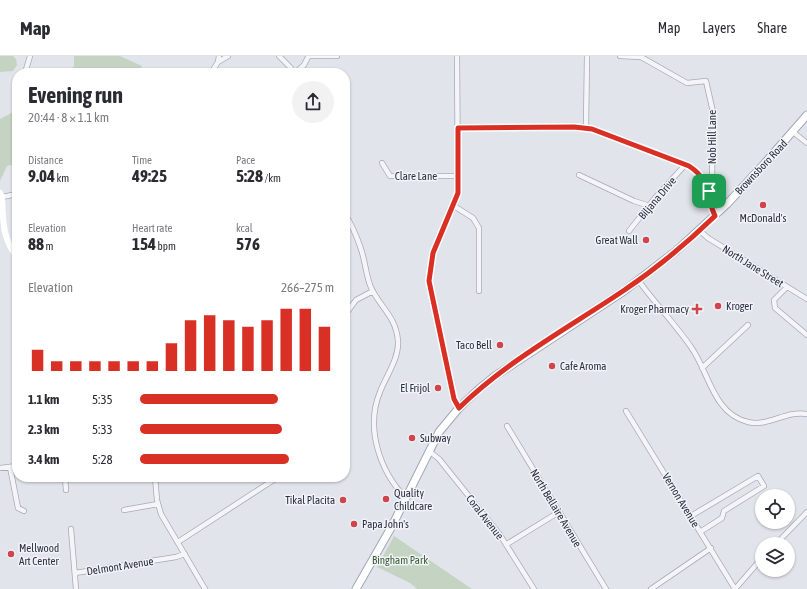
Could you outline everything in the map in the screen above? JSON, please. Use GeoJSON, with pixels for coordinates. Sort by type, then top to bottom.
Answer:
{"type":"FeatureCollection","features":[{"type":"Feature","properties":{"kind":"main road","name":"Brownsboro Road"},"geometry":{"type":"LineString","coordinates":[[360,587],[439,432],[459,408],[494,377],[638,280],[700,231],[794,132],[807,115]]}},
{"type":"Feature","properties":{"kind":"street"},"geometry":{"type":"LineString","coordinates":[[26,68],[30,56]]}},
{"type":"Feature","properties":{"kind":"street"},"geometry":{"type":"LineString","coordinates":[[214,68],[218,62],[219,56]]}},
{"type":"Feature","properties":{"kind":"street"},"geometry":{"type":"LineString","coordinates":[[218,62],[228,56]]}},
{"type":"Feature","properties":{"kind":"street"},"geometry":{"type":"LineString","coordinates":[[279,56],[291,68]]}},
{"type":"Feature","properties":{"kind":"street"},"geometry":{"type":"LineString","coordinates":[[298,68],[308,56],[336,56]]}},
{"type":"Feature","properties":{"kind":"street"},"geometry":{"type":"LineString","coordinates":[[457,56],[458,193],[454,206],[433,253],[429,281],[454,399],[459,408]]}},
{"type":"Feature","properties":{"kind":"street"},"geometry":{"type":"LineString","coordinates":[[586,128],[587,56]]}},
{"type":"Feature","properties":{"kind":"street","name":"Nob Hill Lane"},"geometry":{"type":"LineString","coordinates":[[620,56],[641,57],[687,83],[706,81],[713,112],[712,183],[709,191]]}},
{"type":"Feature","properties":{"kind":"street"},"geometry":{"type":"LineString","coordinates":[[458,128],[586,128],[685,165],[699,174],[709,191],[712,209],[715,216]]}},
{"type":"Feature","properties":{"kind":"street"},"geometry":{"type":"LineString","coordinates":[[794,132],[807,144]]}},
{"type":"Feature","properties":{"kind":"street","name":"Clare Lane"},"geometry":{"type":"LineString","coordinates":[[382,163],[390,176],[458,176]]}},
{"type":"Feature","properties":{"kind":"street","name":"Biljana Drive"},"geometry":{"type":"LineString","coordinates":[[629,231],[685,165]]}},
{"type":"Feature","properties":{"kind":"street"},"geometry":{"type":"LineString","coordinates":[[579,175],[634,201],[650,206]]}},
{"type":"Feature","properties":{"kind":"street"},"geometry":{"type":"LineString","coordinates":[[12,194],[1,195],[6,236],[12,250]]}},
{"type":"Feature","properties":{"kind":"street"},"geometry":{"type":"LineString","coordinates":[[454,206],[473,218],[479,228],[479,291]]}},
{"type":"Feature","properties":{"kind":"street"},"geometry":{"type":"LineString","coordinates":[[350,225],[361,249],[370,285],[392,320],[398,343],[396,354],[376,404],[375,437],[382,462],[397,488],[406,498]]}},
{"type":"Feature","properties":{"kind":"street","name":"North Jane Street"},"geometry":{"type":"LineString","coordinates":[[700,231],[708,238],[807,299]]}},
{"type":"Feature","properties":{"kind":"street"},"geometry":{"type":"LineString","coordinates":[[638,280],[683,336],[719,401],[729,412],[742,420],[760,423],[792,414],[807,414]]}},
{"type":"Feature","properties":{"kind":"street"},"geometry":{"type":"LineString","coordinates":[[786,287],[774,300],[775,308],[807,335]]}},
{"type":"Feature","properties":{"kind":"street"},"geometry":{"type":"LineString","coordinates":[[350,308],[356,300],[373,291]]}},
{"type":"Feature","properties":{"kind":"street"},"geometry":{"type":"LineString","coordinates":[[702,368],[748,325]]}},
{"type":"Feature","properties":{"kind":"street","name":"Vernon Avenue"},"geometry":{"type":"LineString","coordinates":[[626,411],[735,589]]}},
{"type":"Feature","properties":{"kind":"street","name":"North Bellaire Avenue"},"geometry":{"type":"LineString","coordinates":[[507,426],[606,589]]}},
{"type":"Feature","properties":{"kind":"street","name":"Coral Avenue"},"geometry":{"type":"LineString","coordinates":[[429,451],[439,459],[507,544],[534,589]]}},
{"type":"Feature","properties":{"kind":"street"},"geometry":{"type":"LineString","coordinates":[[0,468],[10,467],[12,477]]}},
{"type":"Feature","properties":{"kind":"street"},"geometry":{"type":"LineString","coordinates":[[691,516],[758,476],[764,486],[724,511],[722,518],[700,532]]}},
{"type":"Feature","properties":{"kind":"street"},"geometry":{"type":"LineString","coordinates":[[13,482],[18,508],[24,511]]}},
{"type":"Feature","properties":{"kind":"street"},"geometry":{"type":"LineString","coordinates":[[65,482],[66,490]]}},
{"type":"Feature","properties":{"kind":"street"},"geometry":{"type":"LineString","coordinates":[[156,482],[158,504],[205,589]]}},
{"type":"Feature","properties":{"kind":"street"},"geometry":{"type":"LineString","coordinates":[[178,542],[270,482]]}},
{"type":"Feature","properties":{"kind":"street"},"geometry":{"type":"LineString","coordinates":[[124,510],[158,504]]}},
{"type":"Feature","properties":{"kind":"street"},"geometry":{"type":"LineString","coordinates":[[507,544],[559,512]]}},
{"type":"Feature","properties":{"kind":"street"},"geometry":{"type":"LineString","coordinates":[[783,537],[807,512]]}},
{"type":"Feature","properties":{"kind":"street","name":"Delmont Avenue"},"geometry":{"type":"LineString","coordinates":[[71,529],[75,573],[176,557],[185,554]]}},
{"type":"Feature","properties":{"kind":"street"},"geometry":{"type":"LineString","coordinates":[[651,589],[710,548]]}},
{"type":"Feature","properties":{"kind":"street"},"geometry":{"type":"LineString","coordinates":[[735,589],[755,566]]}},
{"type":"Feature","properties":{"kind":"street"},"geometry":{"type":"LineString","coordinates":[[75,573],[76,589]]}},
{"type":"Feature","properties":{"kind":"green space"},"geometry":{"type":"Polygon","coordinates":[[[0,56],[13,56],[16,59],[17,65],[15,68],[12,68],[12,71],[0,72],[0,56]]]}},
{"type":"Feature","properties":{"kind":"green space"},"geometry":{"type":"Polygon","coordinates":[[[74,56],[120,56],[142,66],[141,68],[72,68],[74,66],[74,56]]]}},
{"type":"Feature","properties":{"kind":"green space"},"geometry":{"type":"Polygon","coordinates":[[[12,113],[12,165],[7,166],[0,181],[0,119],[12,113]]]}},
{"type":"Feature","properties":{"kind":"green space","name":"Bingham Park"},"geometry":{"type":"Polygon","coordinates":[[[394,536],[472,589],[417,589],[410,583],[377,567],[394,536]]]}},
{"type":"Feature","properties":{"kind":"place","name":"McDonald's"},"geometry":{"type":"Point","coordinates":[763,205]}},
{"type":"Feature","properties":{"kind":"place","name":"Great Wall"},"geometry":{"type":"Point","coordinates":[646,240]}},
{"type":"Feature","properties":{"kind":"place","name":"Kroger"},"geometry":{"type":"Point","coordinates":[718,306]}},
{"type":"Feature","properties":{"kind":"place","name":"Kroger Pharmacy"},"geometry":{"type":"Point","coordinates":[697,309]}},
{"type":"Feature","properties":{"kind":"place","name":"Taco Bell"},"geometry":{"type":"Point","coordinates":[500,345]}},
{"type":"Feature","properties":{"kind":"place","name":"Cafe Aroma"},"geometry":{"type":"Point","coordinates":[552,366]}},
{"type":"Feature","properties":{"kind":"place","name":"El Frijol"},"geometry":{"type":"Point","coordinates":[438,388]}},
{"type":"Feature","properties":{"kind":"place","name":"Subway"},"geometry":{"type":"Point","coordinates":[412,438]}},
{"type":"Feature","properties":{"kind":"place","name":"Quality Childcare"},"geometry":{"type":"Point","coordinates":[386,499]}},
{"type":"Feature","properties":{"kind":"place","name":"Tikal Placita"},"geometry":{"type":"Point","coordinates":[343,500]}},
{"type":"Feature","properties":{"kind":"place","name":"Papa John's"},"geometry":{"type":"Point","coordinates":[354,524]}},
{"type":"Feature","properties":{"kind":"place","name":"Mellwood Art Center"},"geometry":{"type":"Point","coordinates":[11,554]}},
{"type":"Feature","properties":{"kind":"route"},"geometry":{"type":"LineString","coordinates":[[580,127],[592,129],[689,166],[703,178],[709,191],[711,205],[715,216],[676,251],[624,291],[552,337],[494,377],[479,388],[459,408],[454,399],[429,281],[433,253],[458,193],[458,128],[580,127]]}}]}
